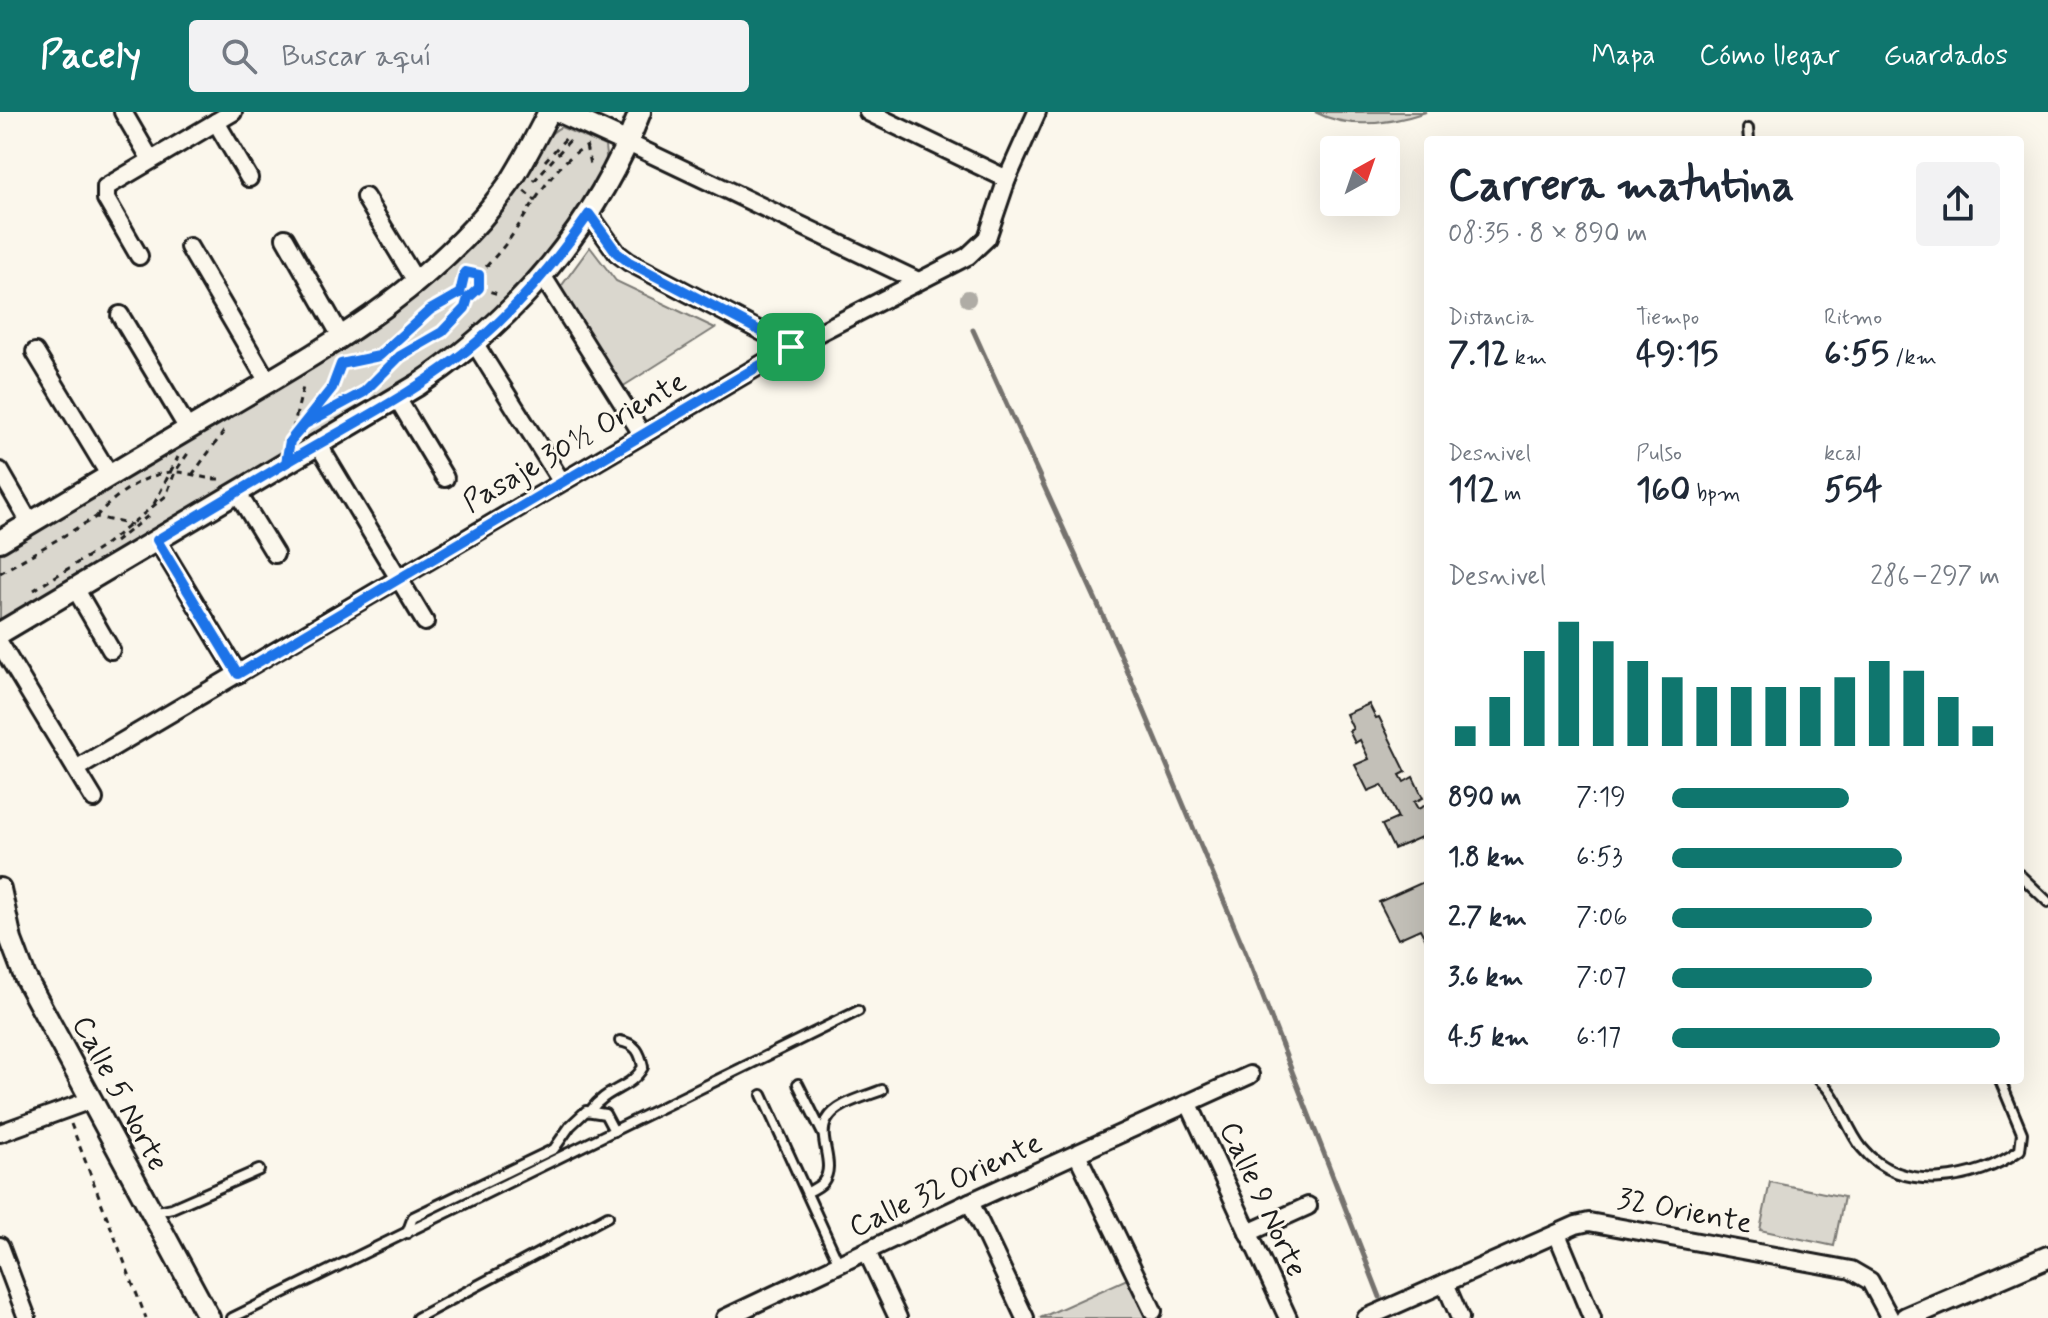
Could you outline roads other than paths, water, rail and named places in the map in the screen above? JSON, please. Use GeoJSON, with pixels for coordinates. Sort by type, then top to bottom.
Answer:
{"type":"FeatureCollection","features":[{"type":"Feature","properties":{"kind":"street"},"geometry":{"type":"LineString","coordinates":[[123,112],[151,160]]}},
{"type":"Feature","properties":{"kind":"street"},"geometry":{"type":"LineString","coordinates":[[139,256],[106,199],[105,191],[109,184],[233,112]]}},
{"type":"Feature","properties":{"kind":"street"},"geometry":{"type":"LineString","coordinates":[[0,541],[268,382],[341,348],[457,246],[500,195],[523,161],[549,112]]}},
{"type":"Feature","properties":{"kind":"street"},"geometry":{"type":"LineString","coordinates":[[560,112],[916,280]]}},
{"type":"Feature","properties":{"kind":"street"},"geometry":{"type":"LineString","coordinates":[[0,633],[157,540],[234,484],[286,463],[397,398],[475,344],[542,275],[589,214],[628,143],[640,112]]}},
{"type":"Feature","properties":{"kind":"street"},"geometry":{"type":"LineString","coordinates":[[868,112],[1007,179]]}},
{"type":"Feature","properties":{"kind":"street","name":"Pasaje 30½ Oriente"},"geometry":{"type":"LineString","coordinates":[[76,769],[791,347],[978,249],[987,238],[1007,179],[1037,112]]}},
{"type":"Feature","properties":{"kind":"street"},"geometry":{"type":"LineString","coordinates":[[216,122],[249,178]]}},
{"type":"Feature","properties":{"kind":"street"},"geometry":{"type":"LineString","coordinates":[[365,197],[417,283]]}},
{"type":"Feature","properties":{"kind":"street"},"geometry":{"type":"LineString","coordinates":[[589,214],[617,253],[629,262],[791,347]]}},
{"type":"Feature","properties":{"kind":"street"},"geometry":{"type":"LineString","coordinates":[[285,238],[341,348]]}},
{"type":"Feature","properties":{"kind":"street"},"geometry":{"type":"LineString","coordinates":[[189,247],[268,382]]}},
{"type":"Feature","properties":{"kind":"street"},"geometry":{"type":"LineString","coordinates":[[542,275],[642,434]]}},
{"type":"Feature","properties":{"kind":"street"},"geometry":{"type":"LineString","coordinates":[[120,315],[188,429]]}},
{"type":"Feature","properties":{"kind":"street"},"geometry":{"type":"LineString","coordinates":[[475,344],[561,481]]}},
{"type":"Feature","properties":{"kind":"street"},"geometry":{"type":"LineString","coordinates":[[35,352],[110,476]]}},
{"type":"Feature","properties":{"kind":"street"},"geometry":{"type":"LineString","coordinates":[[397,398],[445,478]]}},
{"type":"Feature","properties":{"kind":"street"},"geometry":{"type":"LineString","coordinates":[[318,444],[425,622]]}},
{"type":"Feature","properties":{"kind":"street"},"geometry":{"type":"LineString","coordinates":[[0,471],[30,523]]}},
{"type":"Feature","properties":{"kind":"street"},"geometry":{"type":"LineString","coordinates":[[234,484],[275,554]]}},
{"type":"Feature","properties":{"kind":"street"},"geometry":{"type":"LineString","coordinates":[[157,540],[238,674]]}},
{"type":"Feature","properties":{"kind":"street"},"geometry":{"type":"LineString","coordinates":[[75,588],[111,650]]}},
{"type":"Feature","properties":{"kind":"street"},"geometry":{"type":"LineString","coordinates":[[0,644],[94,799]]}},
{"type":"Feature","properties":{"kind":"street","name":"Calle 5 Norte"},"geometry":{"type":"LineString","coordinates":[[0,889],[19,965],[209,1318]]}},
{"type":"Feature","properties":{"kind":"street","name":"Calle 32 Oriente"},"geometry":{"type":"LineString","coordinates":[[725,1318],[760,1311],[840,1264],[1250,1075]]}},
{"type":"Feature","properties":{"kind":"street"},"geometry":{"type":"LineString","coordinates":[[0,1133],[91,1100]]}},
{"type":"Feature","properties":{"kind":"street","name":"Calle 9 Norte"},"geometry":{"type":"LineString","coordinates":[[1189,1104],[1288,1318]]}},
{"type":"Feature","properties":{"kind":"street"},"geometry":{"type":"LineString","coordinates":[[1077,1154],[1153,1311]]}},
{"type":"Feature","properties":{"kind":"street"},"geometry":{"type":"LineString","coordinates":[[970,1202],[1025,1318]]}},
{"type":"Feature","properties":{"kind":"street"},"geometry":{"type":"LineString","coordinates":[[1248,1233],[1308,1206]]}},
{"type":"Feature","properties":{"kind":"street","name":"32 Oriente"},"geometry":{"type":"LineString","coordinates":[[1366,1318],[1583,1223],[1599,1222],[1851,1270],[1870,1281],[1890,1318]]}},
{"type":"Feature","properties":{"kind":"street"},"geometry":{"type":"LineString","coordinates":[[1557,1234],[1592,1318]]}},
{"type":"Feature","properties":{"kind":"street"},"geometry":{"type":"LineString","coordinates":[[0,1246],[27,1318]]}},
{"type":"Feature","properties":{"kind":"street"},"geometry":{"type":"LineString","coordinates":[[867,1252],[898,1318]]}},
{"type":"Feature","properties":{"kind":"street"},"geometry":{"type":"LineString","coordinates":[[1906,1318],[2048,1257]]}},
{"type":"Feature","properties":{"kind":"street"},"geometry":{"type":"LineString","coordinates":[[1445,1283],[1460,1318]]}},
{"type":"Feature","properties":{"kind":"lane"},"geometry":{"type":"LineString","coordinates":[[1748,129],[1749,136]]}},
{"type":"Feature","properties":{"kind":"lane"},"geometry":{"type":"LineString","coordinates":[[2024,879],[2048,902]]}},
{"type":"Feature","properties":{"kind":"lane"},"geometry":{"type":"LineString","coordinates":[[232,1318],[858,1011]]}},
{"type":"Feature","properties":{"kind":"lane"},"geometry":{"type":"LineString","coordinates":[[407,1233],[413,1217],[554,1149],[570,1126],[606,1093],[637,1077],[643,1067],[638,1050],[620,1041]]}},
{"type":"Feature","properties":{"kind":"lane"},"geometry":{"type":"LineString","coordinates":[[798,1084],[823,1135],[828,1170],[824,1182],[808,1192]]}},
{"type":"Feature","properties":{"kind":"lane"},"geometry":{"type":"LineString","coordinates":[[1824,1084],[1850,1131],[1869,1156],[1904,1175],[1943,1180],[1980,1170],[2020,1150],[2022,1133],[2002,1084]]}},
{"type":"Feature","properties":{"kind":"lane"},"geometry":{"type":"LineString","coordinates":[[823,1135],[827,1119],[842,1106],[882,1090]]}},
{"type":"Feature","properties":{"kind":"lane"},"geometry":{"type":"LineString","coordinates":[[762,1095],[840,1264]]}},
{"type":"Feature","properties":{"kind":"lane"},"geometry":{"type":"LineString","coordinates":[[591,1110],[605,1114],[614,1131]]}},
{"type":"Feature","properties":{"kind":"lane"},"geometry":{"type":"LineString","coordinates":[[152,1213],[172,1208],[259,1170]]}},
{"type":"Feature","properties":{"kind":"lane"},"geometry":{"type":"LineString","coordinates":[[417,1318],[608,1216]]}},
{"type":"Feature","properties":{"kind":"waterway"},"geometry":{"type":"LineString","coordinates":[[973,330],[1119,651],[1247,956],[1380,1297]]}}]}
